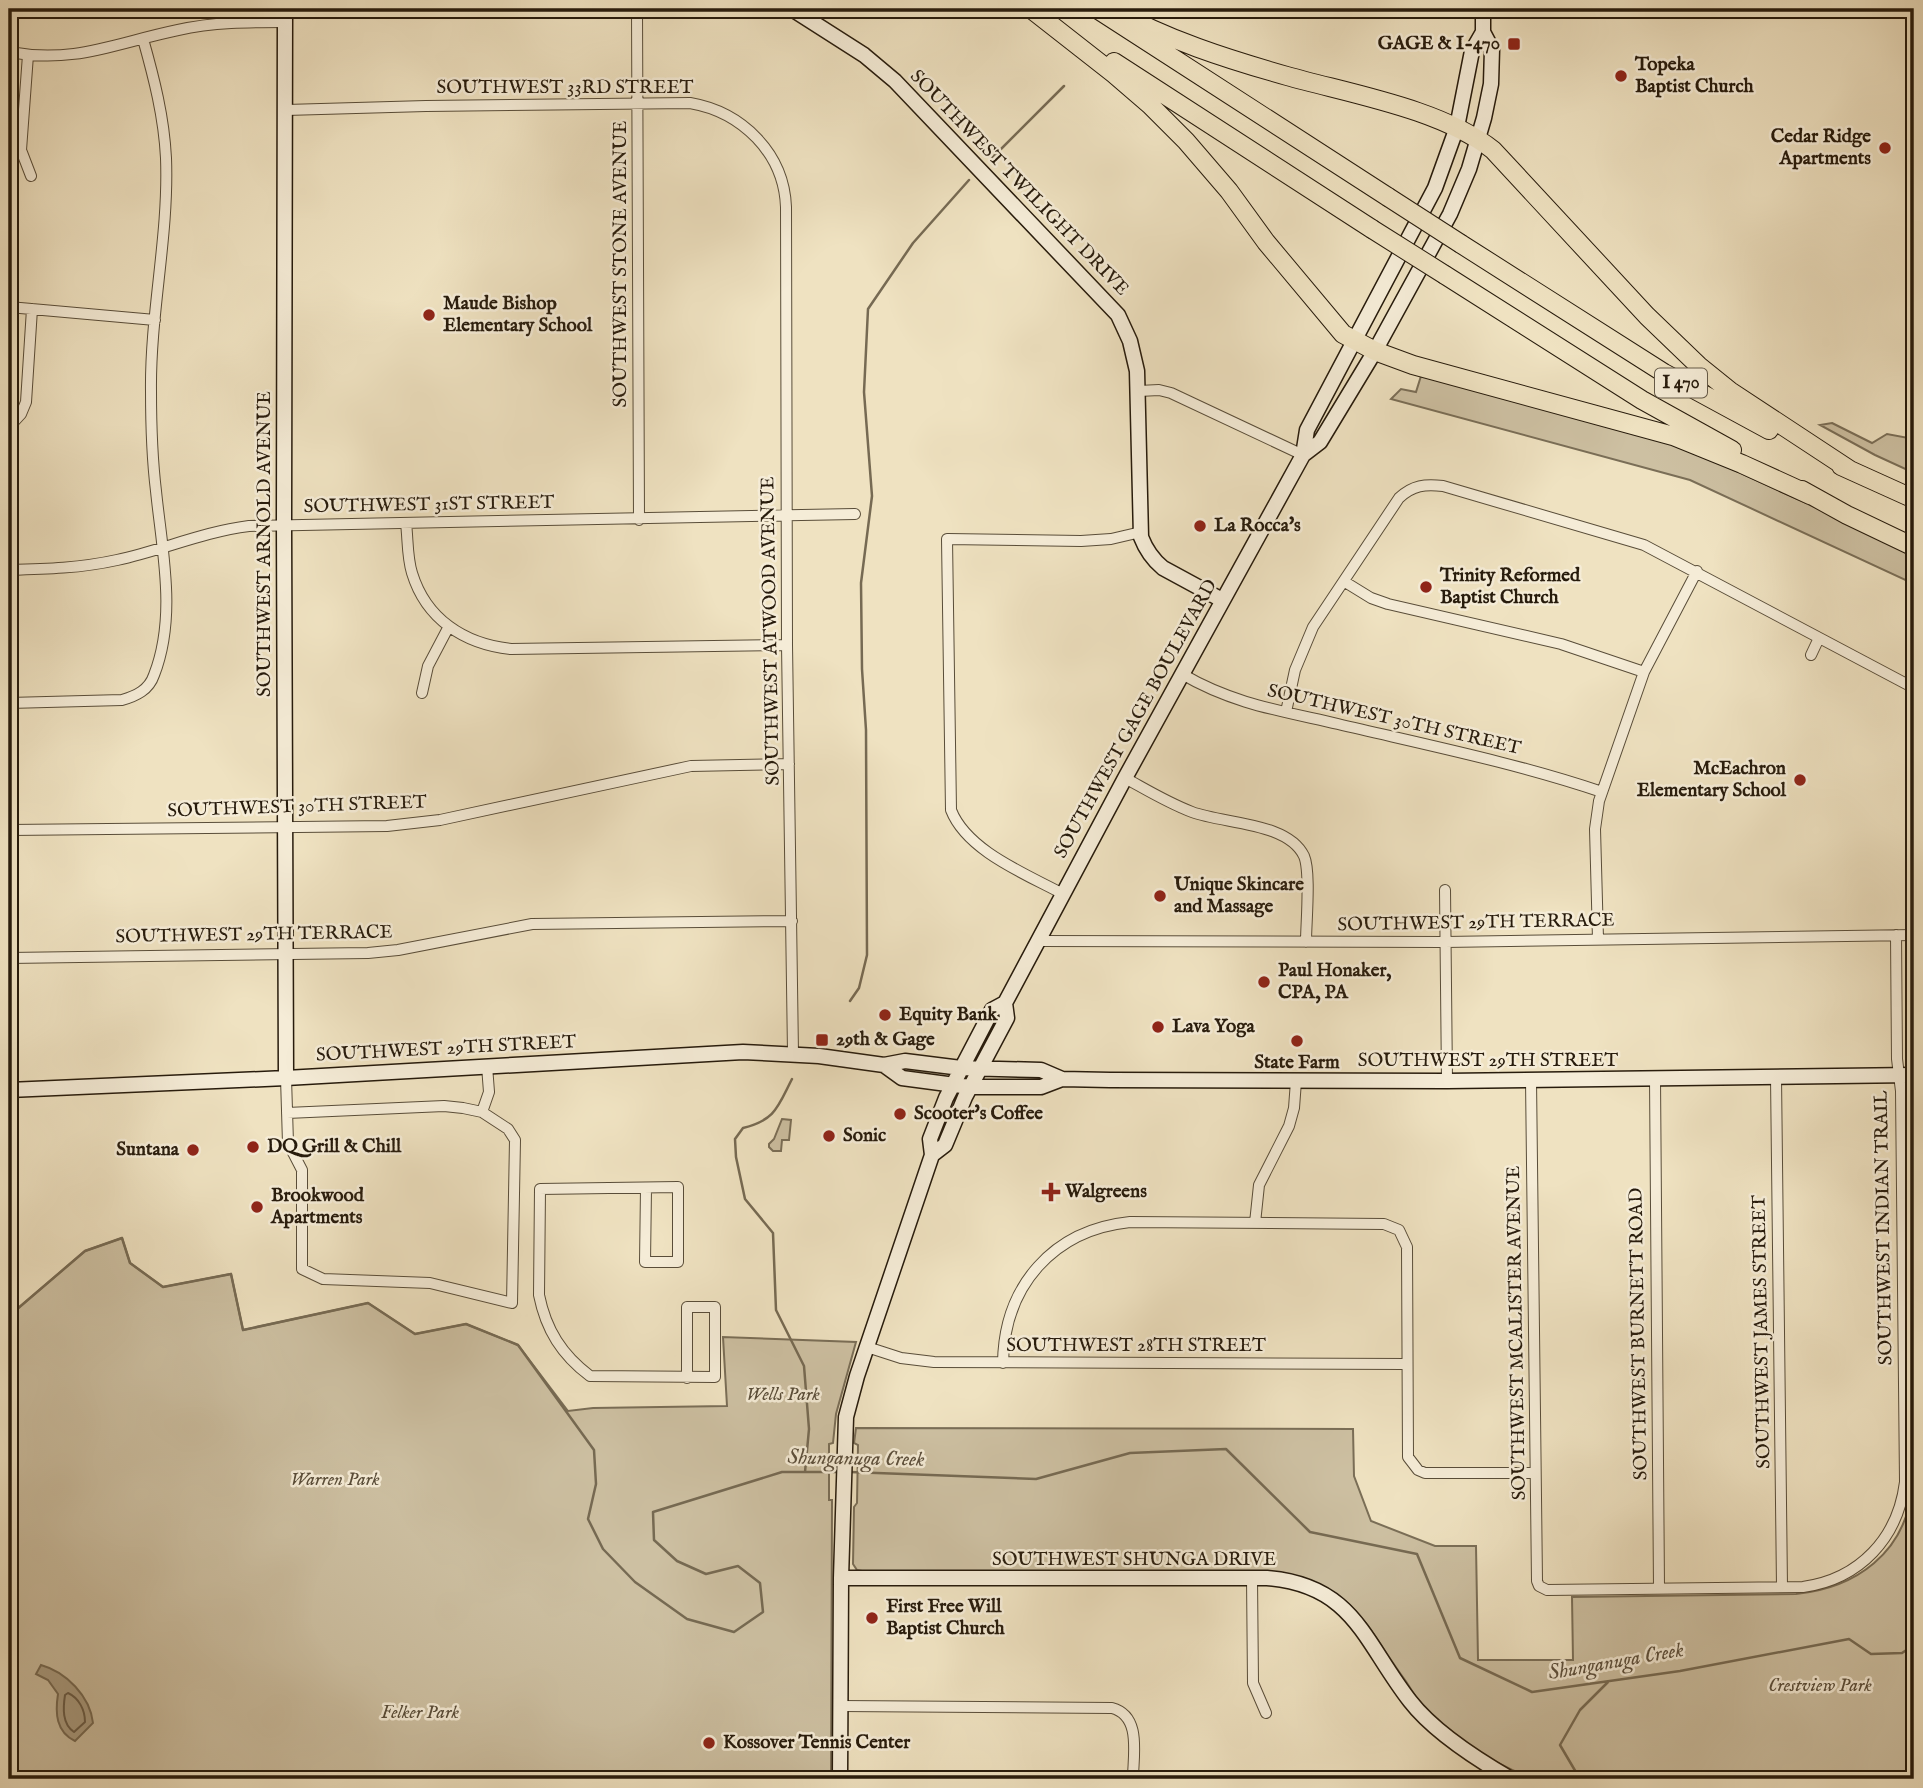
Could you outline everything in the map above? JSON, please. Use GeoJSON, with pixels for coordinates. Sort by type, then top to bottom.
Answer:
{"type":"FeatureCollection","features":[{"type":"Feature","properties":{"kind":"highway","name":"I 470"},"geometry":{"type":"LineString","coordinates":[[1031,9],[1642,400],[1810,495],[1914,547]]}},
{"type":"Feature","properties":{"kind":"highway"},"geometry":{"type":"LineString","coordinates":[[1031,9],[1132,90],[1186,141],[1343,334],[1375,351],[1413,365],[1673,436],[1810,495]]}},
{"type":"Feature","properties":{"kind":"highway","name":"I 470"},"geometry":{"type":"LineString","coordinates":[[1097,9],[1664,373],[1780,436],[1914,499]]}},
{"type":"Feature","properties":{"kind":"highway"},"geometry":{"type":"LineString","coordinates":[[1112,9],[1157,32],[1205,51],[1368,97],[1457,127],[1479,139],[1493,150],[1647,316],[1699,366],[1730,391],[1850,470]]}},
{"type":"Feature","properties":{"kind":"main road","name":"SOUTHWEST TWILIGHT DRIVE"},"geometry":{"type":"LineString","coordinates":[[792,9],[856,50],[895,81],[1118,315],[1133,351],[1139,391],[1141,532],[1144,544],[1155,562],[1163,568],[1223,600]]}},
{"type":"Feature","properties":{"kind":"main road","name":"SOUTHWEST GAGE BOULEVARD"},"geometry":{"type":"LineString","coordinates":[[1303,455],[1321,442],[1375,351],[1450,214],[1469,169],[1479,139],[1492,67],[1492,48],[1483,32],[1483,9]]}},
{"type":"Feature","properties":{"kind":"main road","name":"SOUTHWEST ARNOLD AVENUE"},"geometry":{"type":"LineString","coordinates":[[285,15],[286,1078]]}},
{"type":"Feature","properties":{"kind":"main road","name":"SOUTHWEST GAGE BOULEVARD"},"geometry":{"type":"LineString","coordinates":[[840,1779],[844,1448],[849,1405],[932,1155],[930,1139],[953,1085],[992,1010],[1005,1003],[1303,455],[1307,430],[1427,204],[1457,127],[1472,51],[1483,32]]}},
{"type":"Feature","properties":{"kind":"main road","name":"SOUTHWEST GAGE BOULEVARD"},"geometry":{"type":"LineString","coordinates":[[932,1155],[945,1145],[970,1087],[1007,1018],[1005,1003]]}},
{"type":"Feature","properties":{"kind":"main road","name":"SOUTHWEST 29TH STREET"},"geometry":{"type":"LineString","coordinates":[[9,1090],[286,1078],[716,1053],[793,1053],[884,1065],[905,1061],[961,1069],[1041,1070],[1062,1079]]}},
{"type":"Feature","properties":{"kind":"main road","name":"SOUTHWEST 29TH STREET"},"geometry":{"type":"LineString","coordinates":[[884,1065],[902,1078],[970,1087],[1041,1087],[1062,1079],[1447,1081],[1914,1075]]}},
{"type":"Feature","properties":{"kind":"main road","name":"SOUTHWEST SHUNGA DRIVE"},"geometry":{"type":"LineString","coordinates":[[841,1578],[1252,1578],[1282,1579],[1298,1583],[1322,1593],[1343,1607],[1356,1620],[1411,1702],[1453,1740],[1511,1779]]}},
{"type":"Feature","properties":{"kind":"street","name":"SOUTHWEST STONE AVENUE"},"geometry":{"type":"LineString","coordinates":[[637,9],[639,520]]}},
{"type":"Feature","properties":{"kind":"street"},"geometry":{"type":"LineString","coordinates":[[9,52],[53,57],[87,54],[209,25],[285,15]]}},
{"type":"Feature","properties":{"kind":"street"},"geometry":{"type":"LineString","coordinates":[[9,703],[122,700],[135,696],[144,690],[154,676],[161,645],[166,600],[164,547],[152,443],[150,388],[166,197],[166,159],[158,97],[143,39]]}},
{"type":"Feature","properties":{"kind":"street"},"geometry":{"type":"LineString","coordinates":[[28,55],[21,150],[31,176]]}},
{"type":"Feature","properties":{"kind":"street","name":"SOUTHWEST 33RD STREET"},"geometry":{"type":"LineString","coordinates":[[286,110],[690,103],[708,107],[735,119],[752,132],[771,156],[780,175],[786,208]]}},
{"type":"Feature","properties":{"kind":"street","name":"SOUTHWEST ATWOOD AVENUE"},"geometry":{"type":"LineString","coordinates":[[786,208],[787,645],[793,1053]]}},
{"type":"Feature","properties":{"kind":"street"},"geometry":{"type":"LineString","coordinates":[[9,307],[155,320]]}},
{"type":"Feature","properties":{"kind":"street"},"geometry":{"type":"LineString","coordinates":[[9,427],[21,414],[26,402],[32,309]]}},
{"type":"Feature","properties":{"kind":"street"},"geometry":{"type":"LineString","coordinates":[[1139,391],[1159,390],[1171,393],[1303,455]]}},
{"type":"Feature","properties":{"kind":"street"},"geometry":{"type":"LineString","coordinates":[[1286,712],[1303,648],[1321,614],[1399,498],[1411,488],[1427,485],[1443,486],[1644,545],[1914,688]]}},
{"type":"Feature","properties":{"kind":"street","name":"SOUTHWEST 31ST STREET"},"geometry":{"type":"LineString","coordinates":[[9,570],[95,565],[202,534],[249,526],[855,514]]}},
{"type":"Feature","properties":{"kind":"street"},"geometry":{"type":"LineString","coordinates":[[406,523],[411,570],[418,588],[433,612],[449,628],[478,643],[511,649],[787,645]]}},
{"type":"Feature","properties":{"kind":"street"},"geometry":{"type":"LineString","coordinates":[[1063,894],[973,842],[960,828],[951,810],[947,539],[1081,541],[1141,532]]}},
{"type":"Feature","properties":{"kind":"street"},"geometry":{"type":"LineString","coordinates":[[1598,939],[1595,829],[1602,792],[1644,672],[1697,571]]}},
{"type":"Feature","properties":{"kind":"street"},"geometry":{"type":"LineString","coordinates":[[1345,582],[1371,598],[1388,604],[1561,645],[1644,672]]}},
{"type":"Feature","properties":{"kind":"street"},"geometry":{"type":"LineString","coordinates":[[422,692],[428,666],[449,628]]}},
{"type":"Feature","properties":{"kind":"street"},"geometry":{"type":"LineString","coordinates":[[1811,654],[1819,638]]}},
{"type":"Feature","properties":{"kind":"street","name":"SOUTHWEST 30TH STREET"},"geometry":{"type":"LineString","coordinates":[[1182,674],[1238,701],[1552,775],[1602,792]]}},
{"type":"Feature","properties":{"kind":"street","name":"SOUTHWEST 30TH STREET"},"geometry":{"type":"LineString","coordinates":[[9,830],[387,826],[421,823],[691,766],[789,764]]}},
{"type":"Feature","properties":{"kind":"street"},"geometry":{"type":"LineString","coordinates":[[1125,778],[1181,808],[1271,831],[1284,835],[1293,842],[1306,864],[1306,942]]}},
{"type":"Feature","properties":{"kind":"street"},"geometry":{"type":"LineString","coordinates":[[1445,890],[1447,1081]]}},
{"type":"Feature","properties":{"kind":"street","name":"SOUTHWEST 29TH TERRACE"},"geometry":{"type":"LineString","coordinates":[[9,958],[351,954],[398,950],[516,926],[556,922],[792,921]]}},
{"type":"Feature","properties":{"kind":"street","name":"SOUTHWEST INDIAN TRAIL"},"geometry":{"type":"LineString","coordinates":[[1539,1586],[1546,1590],[1803,1587],[1823,1583],[1850,1572],[1878,1548],[1896,1519],[1905,1482],[1901,1091],[1896,935]]}},
{"type":"Feature","properties":{"kind":"street","name":"SOUTHWEST 29TH TERRACE"},"geometry":{"type":"LineString","coordinates":[[1038,941],[1445,942],[1914,935]]}},
{"type":"Feature","properties":{"kind":"street"},"geometry":{"type":"LineString","coordinates":[[482,1112],[489,1092],[487,1066]]}},
{"type":"Feature","properties":{"kind":"street","name":"SOUTHWEST JAMES STREET"},"geometry":{"type":"LineString","coordinates":[[1776,1077],[1783,1587]]}},
{"type":"Feature","properties":{"kind":"street"},"geometry":{"type":"LineString","coordinates":[[286,1078],[287,1113],[288,1143],[302,1170],[302,1269],[323,1279],[430,1283],[512,1303],[515,1140],[508,1129],[482,1112],[444,1107],[287,1113]]}},
{"type":"Feature","properties":{"kind":"street","name":"SOUTHWEST BURNETT ROAD"},"geometry":{"type":"LineString","coordinates":[[1655,1079],[1660,1588]]}},
{"type":"Feature","properties":{"kind":"street","name":"SOUTHWEST MCALISTER AVENUE"},"geometry":{"type":"LineString","coordinates":[[1531,1080],[1535,1474],[1539,1586]]}},
{"type":"Feature","properties":{"kind":"street"},"geometry":{"type":"LineString","coordinates":[[1255,1223],[1259,1185],[1289,1126],[1294,1108],[1296,1081]]}},
{"type":"Feature","properties":{"kind":"street"},"geometry":{"type":"LineString","coordinates":[[646,1188],[645,1262],[678,1262],[678,1187],[540,1189],[539,1295],[542,1310],[564,1353],[590,1376],[687,1378],[715,1377],[715,1307],[687,1307],[687,1378]]}},
{"type":"Feature","properties":{"kind":"street"},"geometry":{"type":"LineString","coordinates":[[1003,1363],[1007,1326],[1020,1291],[1048,1256],[1074,1237],[1101,1227],[1130,1222],[1384,1224],[1399,1230],[1407,1247],[1408,1457],[1412,1465],[1425,1473],[1535,1474]]}},
{"type":"Feature","properties":{"kind":"street"},"geometry":{"type":"LineString","coordinates":[[1903,1240],[1914,1240]]}},
{"type":"Feature","properties":{"kind":"street","name":"SOUTHWEST 28TH STREET"},"geometry":{"type":"LineString","coordinates":[[867,1348],[901,1358],[934,1362],[1406,1364]]}},
{"type":"Feature","properties":{"kind":"street"},"geometry":{"type":"LineString","coordinates":[[1252,1578],[1253,1683],[1266,1713]]}},
{"type":"Feature","properties":{"kind":"street"},"geometry":{"type":"LineString","coordinates":[[840,1706],[1112,1708],[1127,1716],[1133,1730],[1133,1779]]}},
{"type":"Feature","properties":{"kind":"green space"},"geometry":{"type":"Polygon","coordinates":[[[1421,376],[1680,445],[1914,553],[1914,584],[1690,480],[1391,399],[1401,389],[1416,392],[1421,376]]]}},
{"type":"Feature","properties":{"kind":"green space"},"geometry":{"type":"Polygon","coordinates":[[[1832,423],[1872,443],[1887,434],[1914,439],[1914,473],[1820,425],[1832,423]]]}},
{"type":"Feature","properties":{"kind":"green space"},"geometry":{"type":"Polygon","coordinates":[[[782,1119],[791,1120],[789,1140],[782,1140],[781,1151],[773,1151],[769,1144],[774,1139],[782,1119]]]}},
{"type":"Feature","properties":{"kind":"green space","name":"Warren Park"},"geometry":{"type":"Polygon","coordinates":[[[122,1238],[130,1263],[163,1287],[231,1274],[243,1330],[368,1303],[415,1334],[466,1324],[518,1345],[568,1411],[593,1408],[727,1406],[723,1337],[856,1342],[836,1414],[833,1443],[829,1444],[829,1500],[832,1500],[831,1779],[9,1779],[9,1316],[85,1251],[122,1238]]]}},
{"type":"Feature","properties":{"kind":"green space","name":"Crestview Park"},"geometry":{"type":"Polygon","coordinates":[[[1912,1312],[1914,1779],[1534,1779],[1477,1751],[1427,1711],[1368,1626],[1343,1599],[1307,1580],[1282,1573],[862,1571],[857,1570],[853,1564],[854,1507],[857,1503],[858,1445],[854,1443],[856,1428],[1353,1429],[1354,1476],[1371,1521],[1435,1546],[1476,1546],[1478,1660],[1573,1660],[1572,1597],[1796,1594],[1838,1584],[1857,1575],[1888,1549],[1907,1512],[1912,1489],[1912,1312]]]}},
{"type":"Feature","properties":{"kind":"water"},"geometry":{"type":"Polygon","coordinates":[[[41,1665],[68,1679],[87,1704],[93,1723],[75,1741],[60,1727],[58,1694],[48,1680],[36,1674],[41,1665]]]}},
{"type":"Feature","properties":{"kind":"waterway"},"geometry":{"type":"LineString","coordinates":[[992,158],[1064,86]]}},
{"type":"Feature","properties":{"kind":"waterway"},"geometry":{"type":"LineString","coordinates":[[850,1001],[859,988],[867,955],[866,730],[861,583],[872,496],[864,392],[868,309],[913,243],[969,180]]}},
{"type":"Feature","properties":{"kind":"waterway"},"geometry":{"type":"LineString","coordinates":[[792,1079],[775,1111],[763,1121],[743,1128],[735,1139],[745,1199],[773,1233],[776,1310],[804,1366],[809,1429],[805,1472]]}},
{"type":"Feature","properties":{"kind":"waterway","name":"Shunganuga Creek"},"geometry":{"type":"LineString","coordinates":[[9,1316],[85,1251],[122,1238],[130,1263],[163,1287],[231,1274],[243,1330],[368,1303],[415,1334],[466,1324],[518,1345],[594,1450],[596,1484],[588,1519],[603,1549],[635,1582],[687,1619],[734,1632],[763,1612],[760,1583],[738,1566],[706,1574],[677,1561],[654,1540],[653,1512],[782,1472],[840,1472]]}},
{"type":"Feature","properties":{"kind":"waterway","name":"Shunganuga Creek"},"geometry":{"type":"LineString","coordinates":[[850,1472],[1036,1479],[1130,1453],[1226,1449],[1310,1532],[1417,1554],[1460,1658],[1532,1692],[1680,1671],[1849,1639],[1871,1654],[1902,1653],[1914,1645]]}},
{"type":"Feature","properties":{"kind":"waterway"},"geometry":{"type":"LineString","coordinates":[[1580,1779],[1560,1745],[1580,1710],[1608,1682]]}},
{"type":"Feature","properties":{"kind":"place","name":"GAGE & I-470"},"geometry":{"type":"Point","coordinates":[1514,44]}},
{"type":"Feature","properties":{"kind":"place","name":"Topeka Baptist Church"},"geometry":{"type":"Point","coordinates":[1621,76]}},
{"type":"Feature","properties":{"kind":"place","name":"Cedar Ridge Apartments"},"geometry":{"type":"Point","coordinates":[1885,148]}},
{"type":"Feature","properties":{"kind":"place","name":"Maude Bishop Elementary School"},"geometry":{"type":"Point","coordinates":[429,315]}},
{"type":"Feature","properties":{"kind":"place","name":"La Rocca's"},"geometry":{"type":"Point","coordinates":[1200,526]}},
{"type":"Feature","properties":{"kind":"place","name":"Trinity Reformed Baptist Church"},"geometry":{"type":"Point","coordinates":[1426,587]}},
{"type":"Feature","properties":{"kind":"place","name":"McEachron Elementary School"},"geometry":{"type":"Point","coordinates":[1800,780]}},
{"type":"Feature","properties":{"kind":"place","name":"Unique Skincare and Massage"},"geometry":{"type":"Point","coordinates":[1160,896]}},
{"type":"Feature","properties":{"kind":"place","name":"Paul Honaker, CPA, PA"},"geometry":{"type":"Point","coordinates":[1264,982]}},
{"type":"Feature","properties":{"kind":"place","name":"Equity Bank"},"geometry":{"type":"Point","coordinates":[885,1015]}},
{"type":"Feature","properties":{"kind":"place","name":"Lava Yoga"},"geometry":{"type":"Point","coordinates":[1158,1027]}},
{"type":"Feature","properties":{"kind":"place","name":"29th & Gage"},"geometry":{"type":"Point","coordinates":[822,1040]}},
{"type":"Feature","properties":{"kind":"place","name":"State Farm"},"geometry":{"type":"Point","coordinates":[1297,1041]}},
{"type":"Feature","properties":{"kind":"place","name":"Scooter's Coffee"},"geometry":{"type":"Point","coordinates":[900,1114]}},
{"type":"Feature","properties":{"kind":"place","name":"Sonic"},"geometry":{"type":"Point","coordinates":[829,1136]}},
{"type":"Feature","properties":{"kind":"place","name":"DQ Grill & Chill"},"geometry":{"type":"Point","coordinates":[253,1147]}},
{"type":"Feature","properties":{"kind":"place","name":"Suntana"},"geometry":{"type":"Point","coordinates":[193,1150]}},
{"type":"Feature","properties":{"kind":"place","name":"Walgreens"},"geometry":{"type":"Point","coordinates":[1051,1192]}},
{"type":"Feature","properties":{"kind":"place","name":"Brookwood Apartments"},"geometry":{"type":"Point","coordinates":[257,1207]}},
{"type":"Feature","properties":{"kind":"place","name":"First Free Will Baptist Church"},"geometry":{"type":"Point","coordinates":[872,1618]}},
{"type":"Feature","properties":{"kind":"place","name":"Kossover Tennis Center"},"geometry":{"type":"Point","coordinates":[709,1743]}},
{"type":"Feature","properties":{"kind":"park label","name":"Wells Park"},"geometry":{"type":"Point","coordinates":[783,1395]}},
{"type":"Feature","properties":{"kind":"park label","name":"Felker Park"},"geometry":{"type":"Point","coordinates":[420,1713]}}]}
